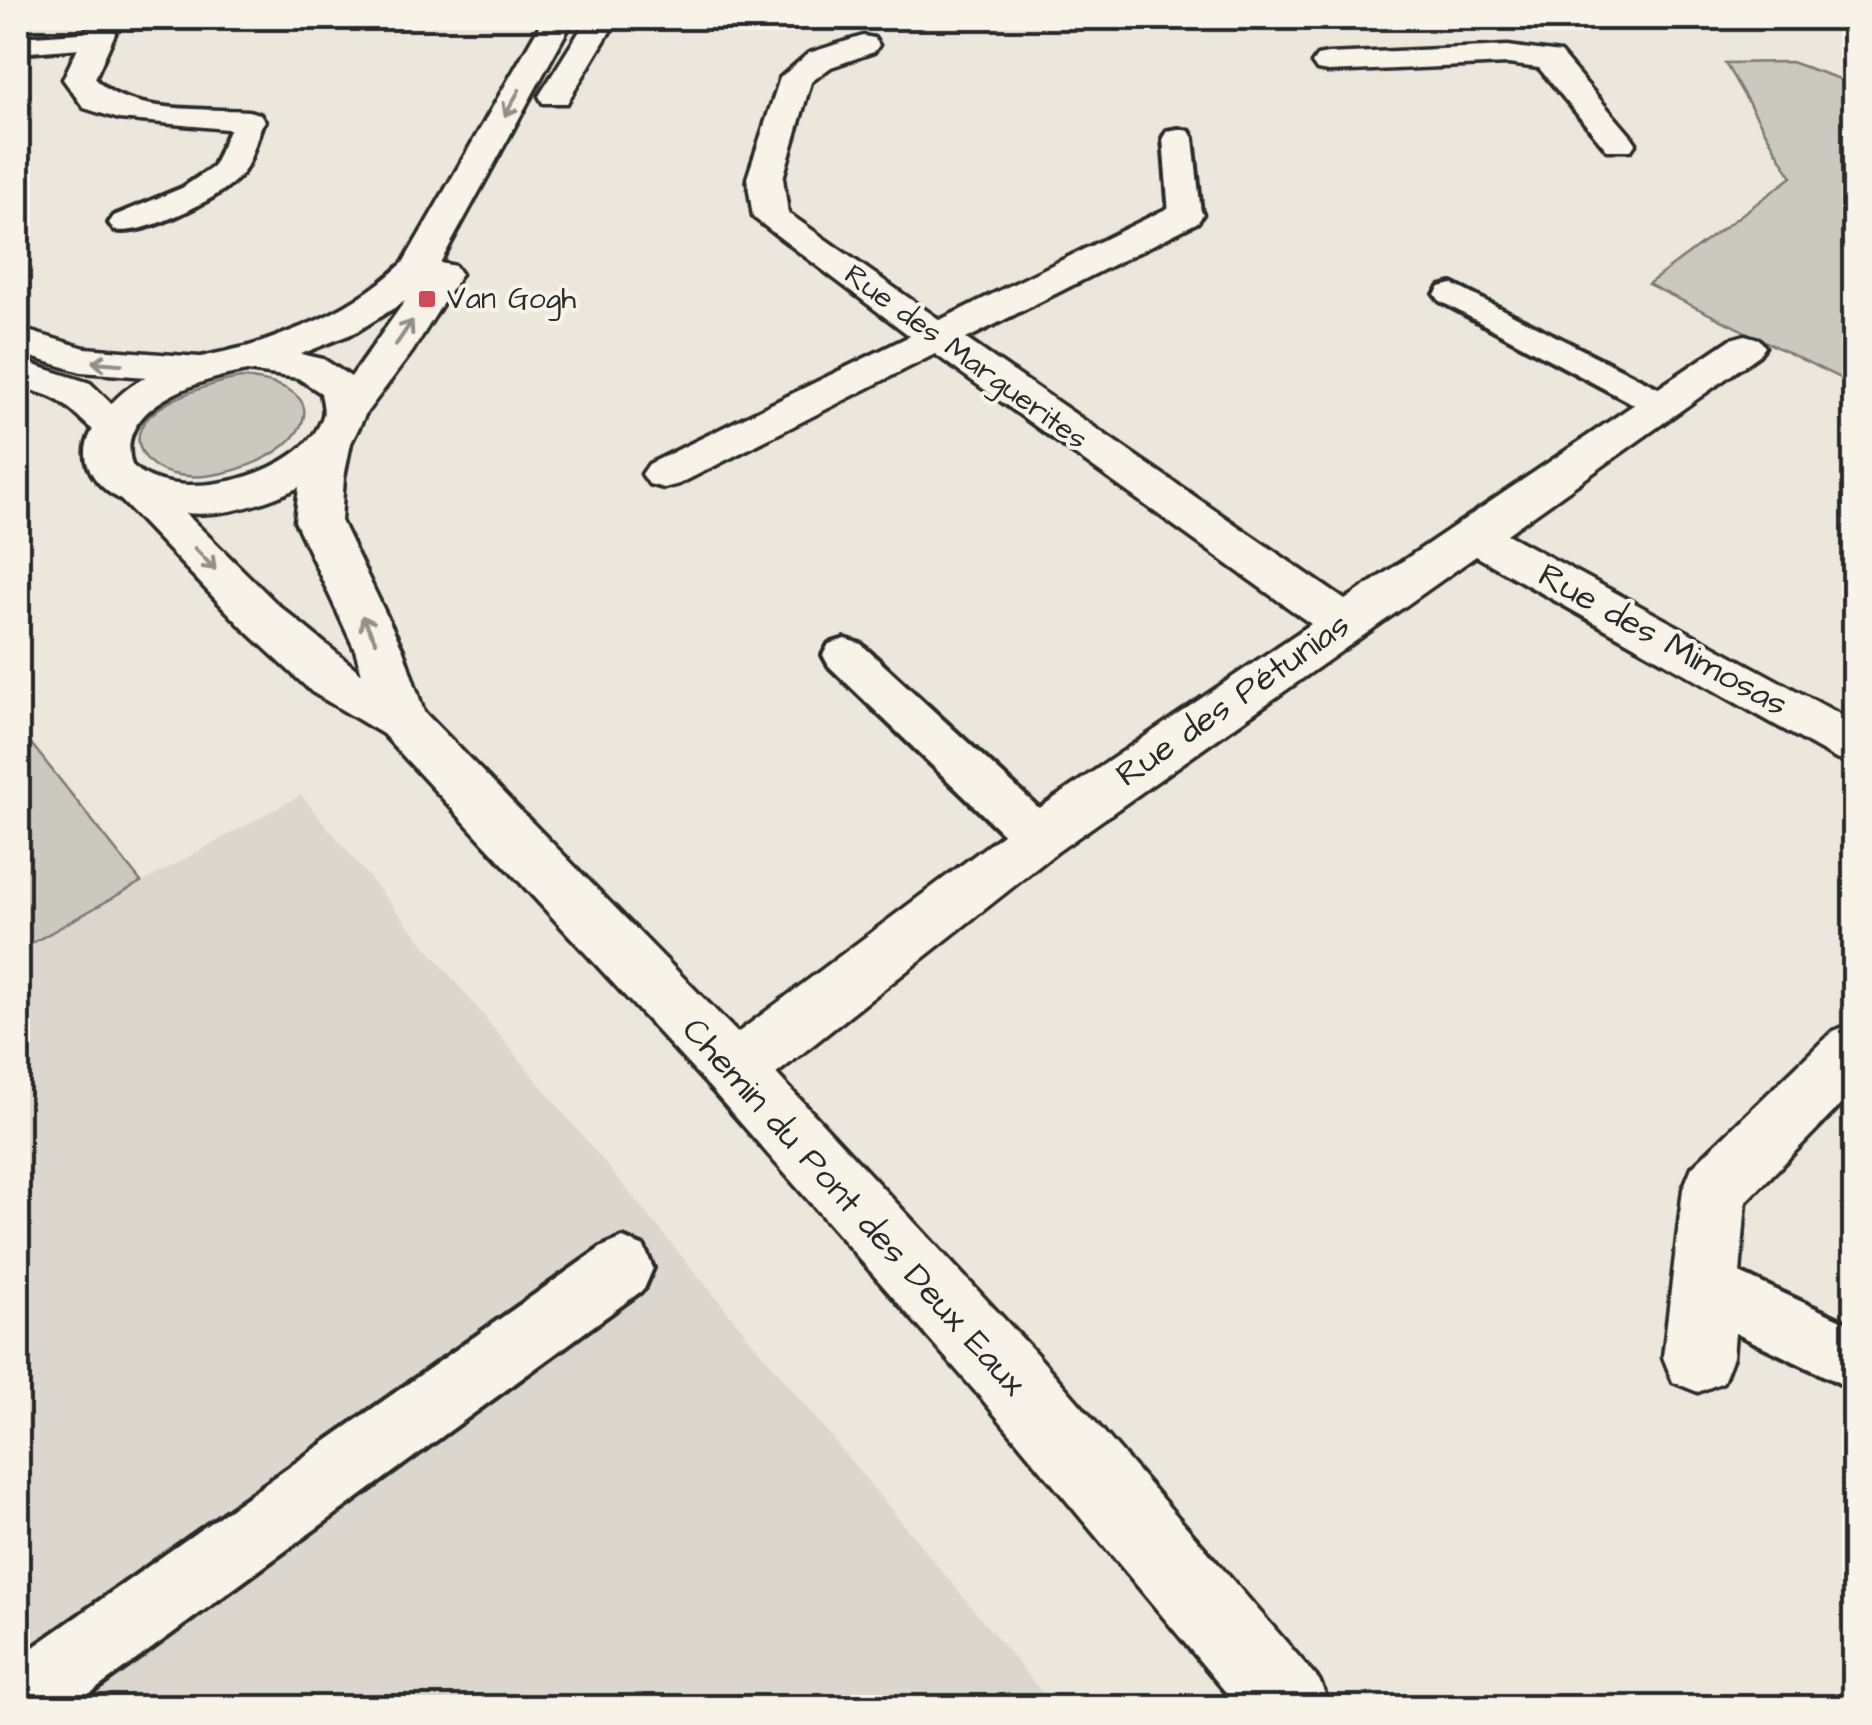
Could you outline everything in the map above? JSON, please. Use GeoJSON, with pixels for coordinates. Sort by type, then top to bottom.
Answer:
{"type":"FeatureCollection","features":[{"type":"Feature","properties":{"kind":"street"},"geometry":{"type":"LineString","coordinates":[[559,18],[418,270],[372,310],[298,342],[246,359],[199,368],[163,384],[133,404],[114,427],[107,449],[109,465],[119,479],[136,490],[172,500],[216,499],[262,489],[302,469],[338,428],[427,300],[603,18]]}},
{"type":"Feature","properties":{"kind":"street"},"geometry":{"type":"LineString","coordinates":[[570,72],[624,18]]}},
{"type":"Feature","properties":{"kind":"street"},"geometry":{"type":"LineString","coordinates":[[102,29],[79,80],[96,101],[131,112],[248,121]]}},
{"type":"Feature","properties":{"kind":"street"},"geometry":{"type":"LineString","coordinates":[[1328,63],[1501,42],[1549,60],[1619,143]]}},
{"type":"Feature","properties":{"kind":"street","name":"Rue des Marguerites"},"geometry":{"type":"LineString","coordinates":[[863,45],[820,60],[796,78],[764,178],[770,217],[1136,480],[1344,623]]}},
{"type":"Feature","properties":{"kind":"street"},"geometry":{"type":"LineString","coordinates":[[664,474],[1186,214]]}},
{"type":"Feature","properties":{"kind":"street"},"geometry":{"type":"LineString","coordinates":[[18,340],[81,360],[199,368]]}},
{"type":"Feature","properties":{"kind":"street","name":"Rue des Pétunias"},"geometry":{"type":"LineString","coordinates":[[734,1071],[1038,837],[1745,347]]}},
{"type":"Feature","properties":{"kind":"street"},"geometry":{"type":"LineString","coordinates":[[246,359],[306,365],[329,376],[342,392],[338,428]]}},
{"type":"Feature","properties":{"kind":"street"},"geometry":{"type":"LineString","coordinates":[[18,372],[75,392],[114,427]]}},
{"type":"Feature","properties":{"kind":"street","name":"Chemin du Pont des Deux Eaux"},"geometry":{"type":"LineString","coordinates":[[338,428],[322,477],[318,521],[380,650],[401,721]]}},
{"type":"Feature","properties":{"kind":"street","name":"Chemin du Pont des Deux Eaux"},"geometry":{"type":"LineString","coordinates":[[136,490],[260,616],[330,679],[401,721],[734,1071],[1007,1374],[1290,1708]]}},
{"type":"Feature","properties":{"kind":"street","name":"Rue des Mimosas"},"geometry":{"type":"LineString","coordinates":[[1472,534],[1854,746]]}},
{"type":"Feature","properties":{"kind":"street"},"geometry":{"type":"LineString","coordinates":[[1698,1357],[1715,1189],[1854,1050]]}},
{"type":"Feature","properties":{"kind":"lane"},"geometry":{"type":"LineString","coordinates":[[18,45],[102,29]]}},
{"type":"Feature","properties":{"kind":"lane"},"geometry":{"type":"LineString","coordinates":[[126,222],[193,196],[227,172],[248,121]]}},
{"type":"Feature","properties":{"kind":"lane"},"geometry":{"type":"LineString","coordinates":[[1178,138],[1186,214]]}},
{"type":"Feature","properties":{"kind":"lane"},"geometry":{"type":"LineString","coordinates":[[1452,294],[1661,404]]}},
{"type":"Feature","properties":{"kind":"lane"},"geometry":{"type":"LineString","coordinates":[[844,655],[1038,837]]}},
{"type":"Feature","properties":{"kind":"lane"},"geometry":{"type":"LineString","coordinates":[[18,1701],[623,1268]]}},
{"type":"Feature","properties":{"kind":"lane"},"geometry":{"type":"LineString","coordinates":[[1705,1286],[1854,1359]]}},
{"type":"Feature","properties":{"kind":"shaded area"},"geometry":{"type":"Polygon","coordinates":[[[1791,62],[1854,84],[1854,385],[1648,284],[1792,177],[1725,63],[1791,62]]]}},
{"type":"Feature","properties":{"kind":"shaded area"},"geometry":{"type":"Polygon","coordinates":[[[241,378],[279,385],[299,398],[304,418],[285,445],[247,466],[201,476],[160,470],[146,458],[139,441],[142,426],[153,413],[189,393],[241,378]]]}},
{"type":"Feature","properties":{"kind":"shaded area"},"geometry":{"type":"Polygon","coordinates":[[[18,727],[141,882],[18,951],[18,727]]]}},
{"type":"Feature","properties":{"kind":"shaded area"},"geometry":{"type":"Polygon","coordinates":[[[301,795],[1054,1707],[18,1707],[18,951],[301,795]]]}},
{"type":"Feature","properties":{"kind":"place","name":"Van Gogh"},"geometry":{"type":"Point","coordinates":[427,299]}}]}
